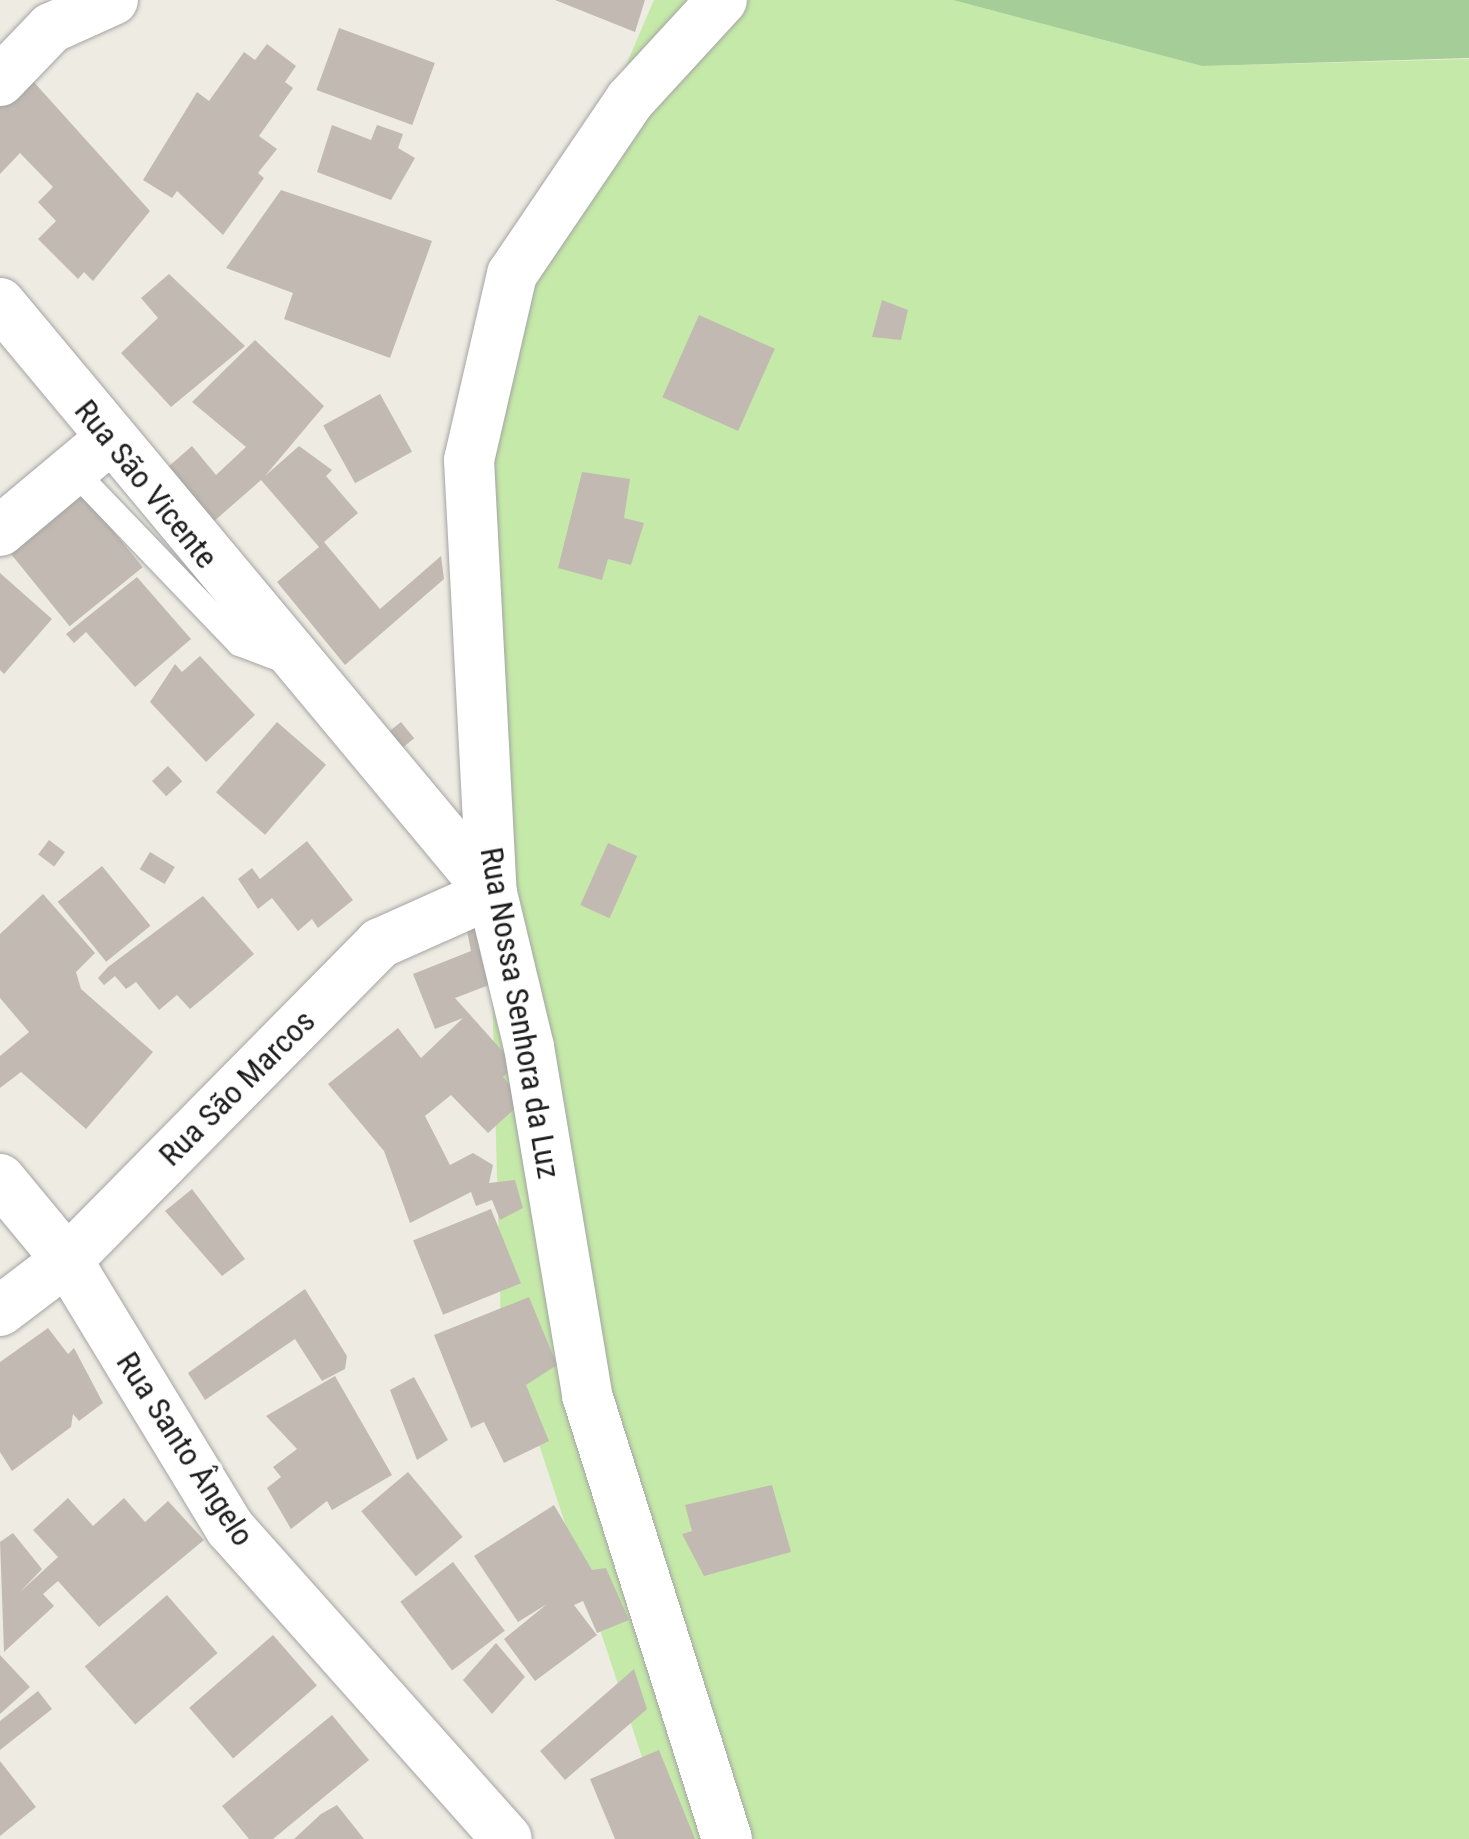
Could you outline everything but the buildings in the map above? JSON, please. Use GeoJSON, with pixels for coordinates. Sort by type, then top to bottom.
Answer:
{"type":"FeatureCollection","features":[{"type":"Feature","properties":{"kind":"street"},"geometry":{"type":"LineString","coordinates":[[0,81],[51,28],[113,0]]}},
{"type":"Feature","properties":{"kind":"street","name":"Rua Nossa Senhora da Luz"},"geometry":{"type":"LineString","coordinates":[[722,0],[630,100],[512,274],[469,460],[492,892],[529,1047],[587,1395],[728,1839]]}},
{"type":"Feature","properties":{"kind":"street","name":"Rua São Vicente"},"geometry":{"type":"LineString","coordinates":[[0,303],[92,455],[294,664],[492,892]]}},
{"type":"Feature","properties":{"kind":"street"},"geometry":{"type":"LineString","coordinates":[[0,531],[92,455]]}},
{"type":"Feature","properties":{"kind":"street","name":"Rua São Marcos"},"geometry":{"type":"LineString","coordinates":[[0,1311],[67,1260],[380,943],[492,892]]}},
{"type":"Feature","properties":{"kind":"street","name":"Rua Santo Ângelo"},"geometry":{"type":"LineString","coordinates":[[0,1180],[67,1260],[230,1528],[507,1839]]}},
{"type":"Feature","properties":{"kind":"green space"},"geometry":{"type":"Polygon","coordinates":[[[654,0],[953,0],[1202,66],[1469,59],[1469,1839],[669,1839],[501,1329],[477,412],[654,0]]]}},
{"type":"Feature","properties":{"kind":"green space"},"geometry":{"type":"Polygon","coordinates":[[[953,0],[1469,0],[1469,58],[1202,66],[953,0]]]}}]}
